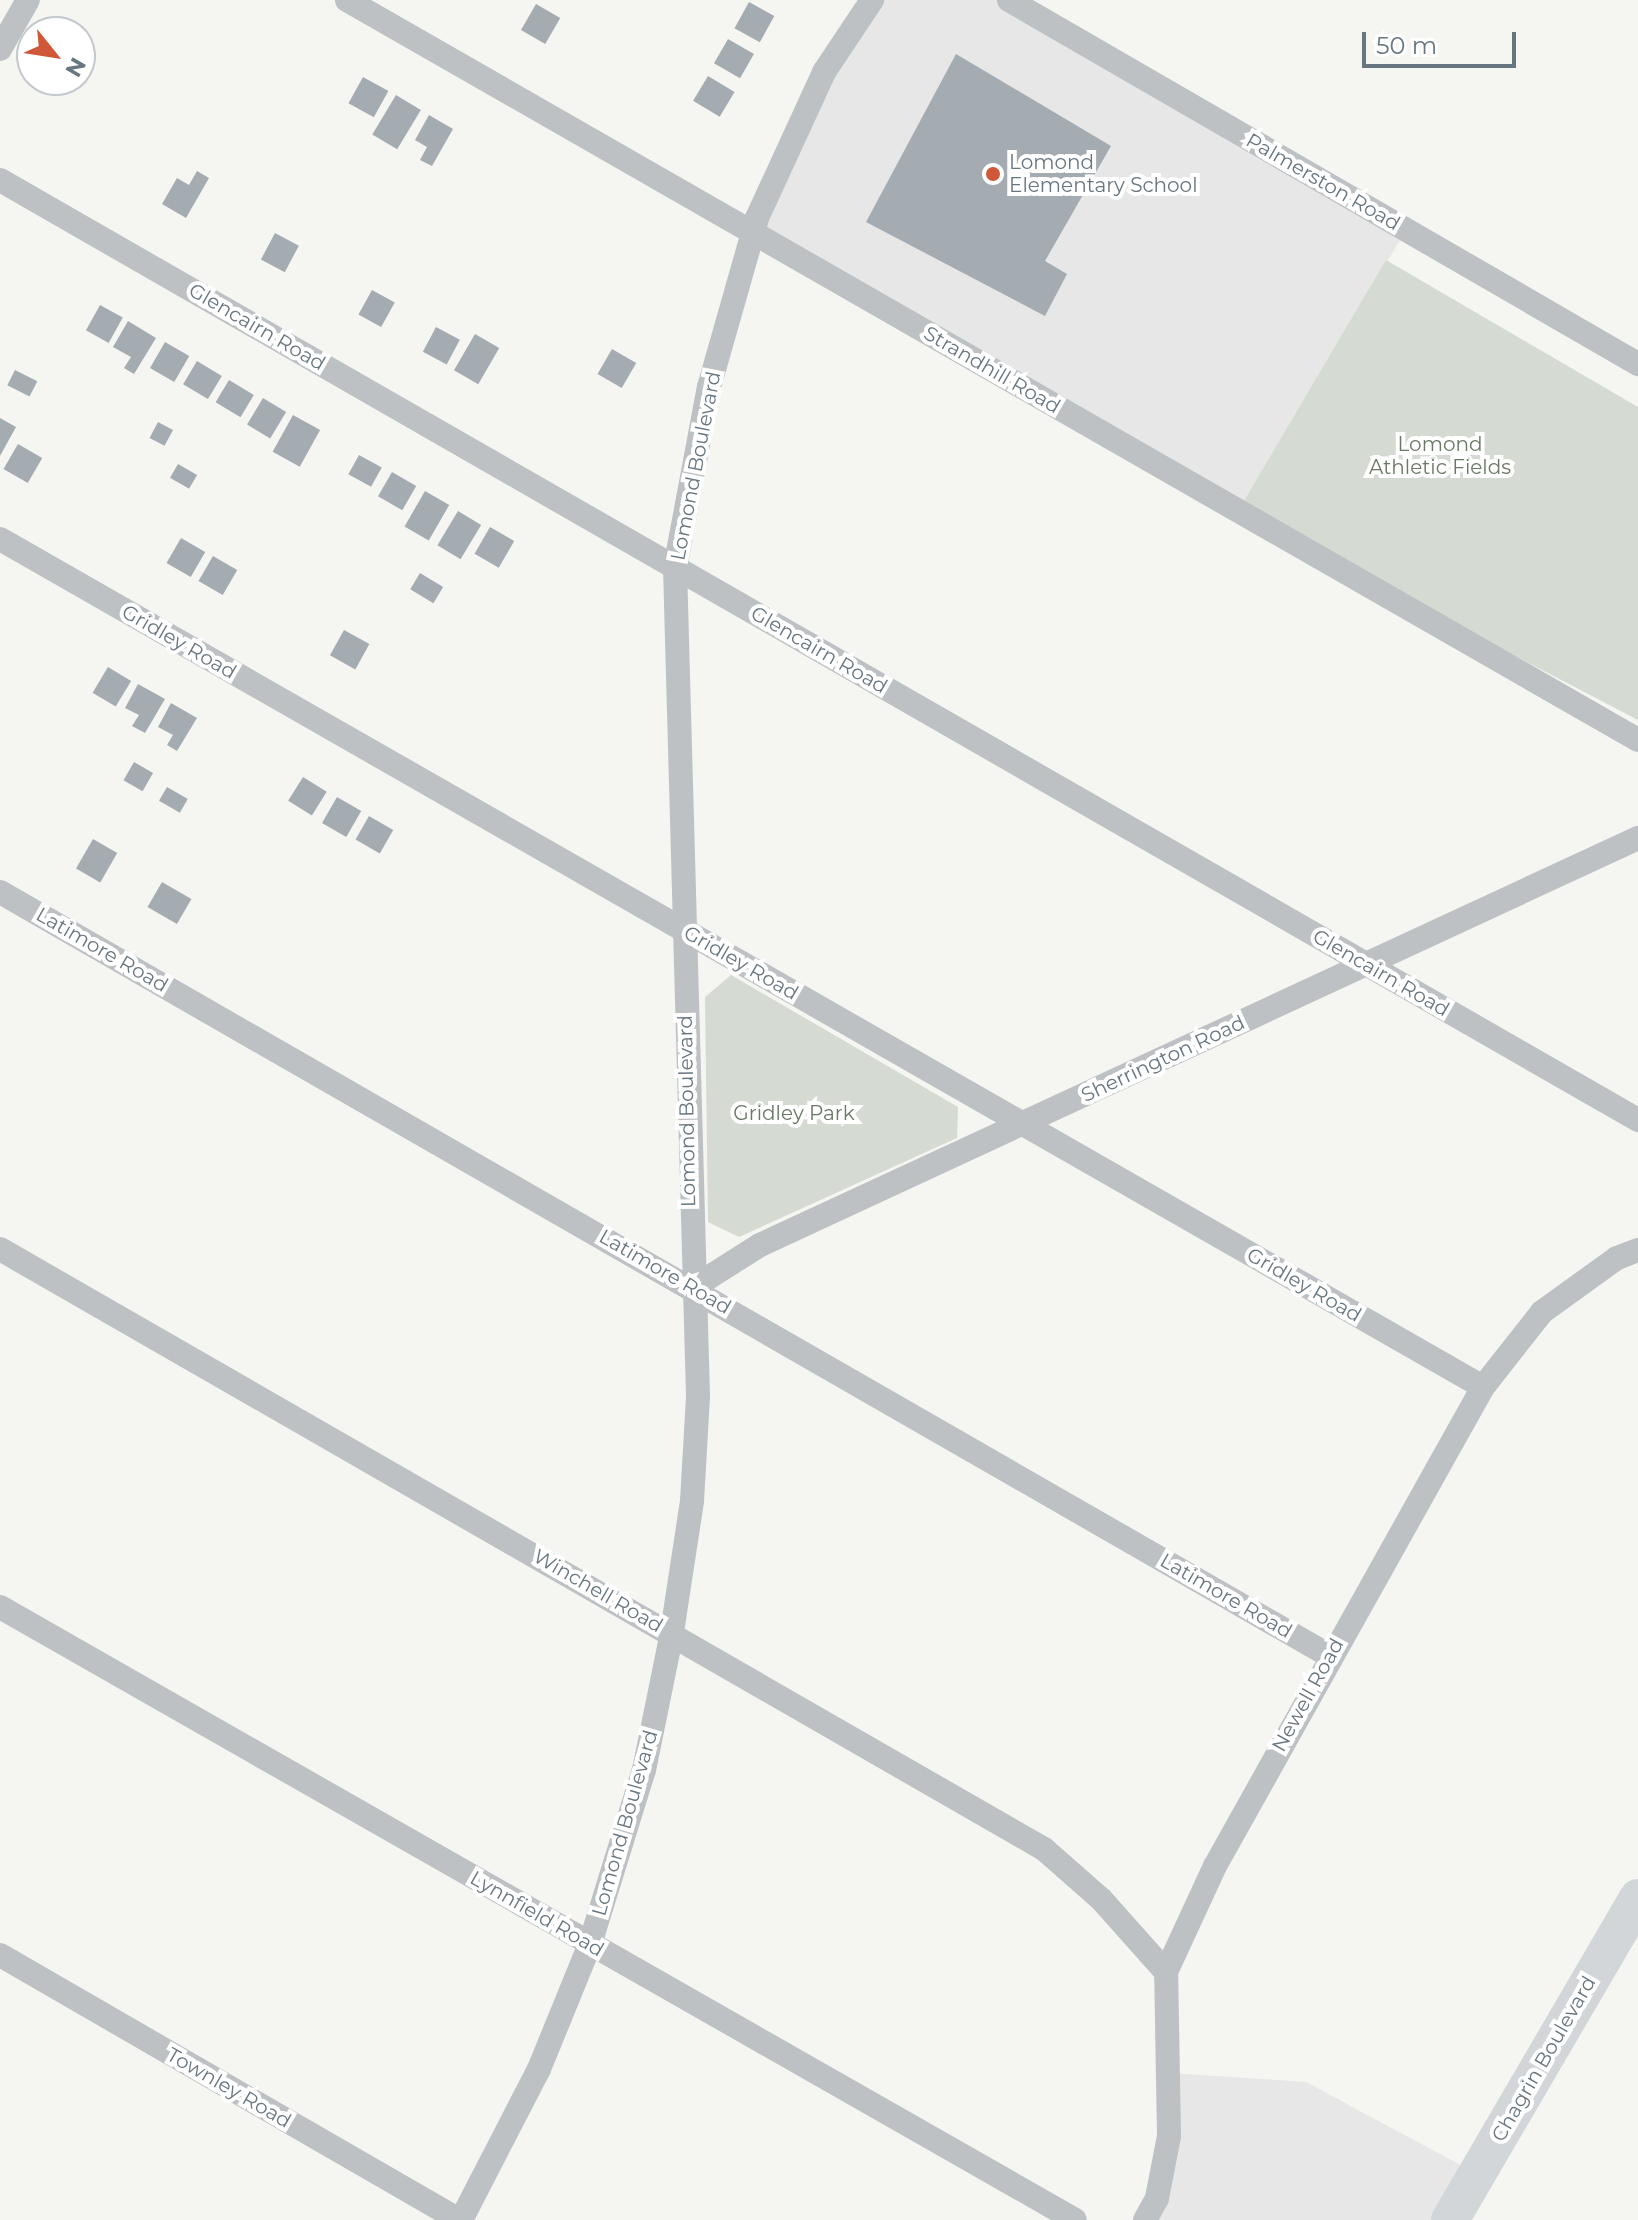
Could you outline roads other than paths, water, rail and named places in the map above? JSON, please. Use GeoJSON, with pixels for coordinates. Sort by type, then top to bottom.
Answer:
{"type":"FeatureCollection","features":[{"type":"Feature","properties":{"kind":"main road","name":"Chagrin Boulevard"},"geometry":{"type":"LineString","coordinates":[[1450,2220],[1638,1898]]}},
{"type":"Feature","properties":{"kind":"street"},"geometry":{"type":"LineString","coordinates":[[0,49],[28,0]]}},
{"type":"Feature","properties":{"kind":"street","name":"Strandhill Road"},"geometry":{"type":"LineString","coordinates":[[347,0],[1638,740]]}},
{"type":"Feature","properties":{"kind":"street","name":"Lomond Boulevard"},"geometry":{"type":"LineString","coordinates":[[460,2220],[539,2069],[590,1944],[644,1770],[672,1632],[693,1486],[698,1396],[692,1288],[675,568],[709,387],[753,233],[824,72],[872,0]]}},
{"type":"Feature","properties":{"kind":"street","name":"Palmerston Road"},"geometry":{"type":"LineString","coordinates":[[1009,0],[1638,364]]}},
{"type":"Feature","properties":{"kind":"street","name":"Glencairn Road"},"geometry":{"type":"LineString","coordinates":[[0,180],[1638,1120]]}},
{"type":"Feature","properties":{"kind":"street","name":"Gridley Road"},"geometry":{"type":"LineString","coordinates":[[0,539],[1483,1387]]}},
{"type":"Feature","properties":{"kind":"street","name":"Sherrington Road"},"geometry":{"type":"LineString","coordinates":[[692,1288],[760,1245],[1638,838]]}},
{"type":"Feature","properties":{"kind":"street","name":"Latimore Road"},"geometry":{"type":"LineString","coordinates":[[0,892],[1328,1655]]}},
{"type":"Feature","properties":{"kind":"street","name":"Winchell Road"},"geometry":{"type":"LineString","coordinates":[[0,1249],[672,1632],[1044,1849],[1101,1899],[1166,1972]]}},
{"type":"Feature","properties":{"kind":"street","name":"Newell Road"},"geometry":{"type":"LineString","coordinates":[[1145,2220],[1157,2198],[1169,2136],[1166,1972],[1215,1866],[1328,1655],[1483,1387],[1542,1312],[1617,1258],[1638,1250]]}},
{"type":"Feature","properties":{"kind":"street","name":"Lynnfield Road"},"geometry":{"type":"LineString","coordinates":[[0,1607],[1075,2220]]}},
{"type":"Feature","properties":{"kind":"street","name":"Townley Road"},"geometry":{"type":"LineString","coordinates":[[0,1955],[460,2220]]}},
{"type":"Feature","properties":{"kind":"place","name":"Lomond Elementary School"},"geometry":{"type":"Point","coordinates":[993,174]}},
{"type":"Feature","properties":{"kind":"park label","name":"Lomond Athletic Fields"},"geometry":{"type":"Point","coordinates":[1440,456]}},
{"type":"Feature","properties":{"kind":"park label","name":"Gridley Park"},"geometry":{"type":"Point","coordinates":[794,1113]}}]}
